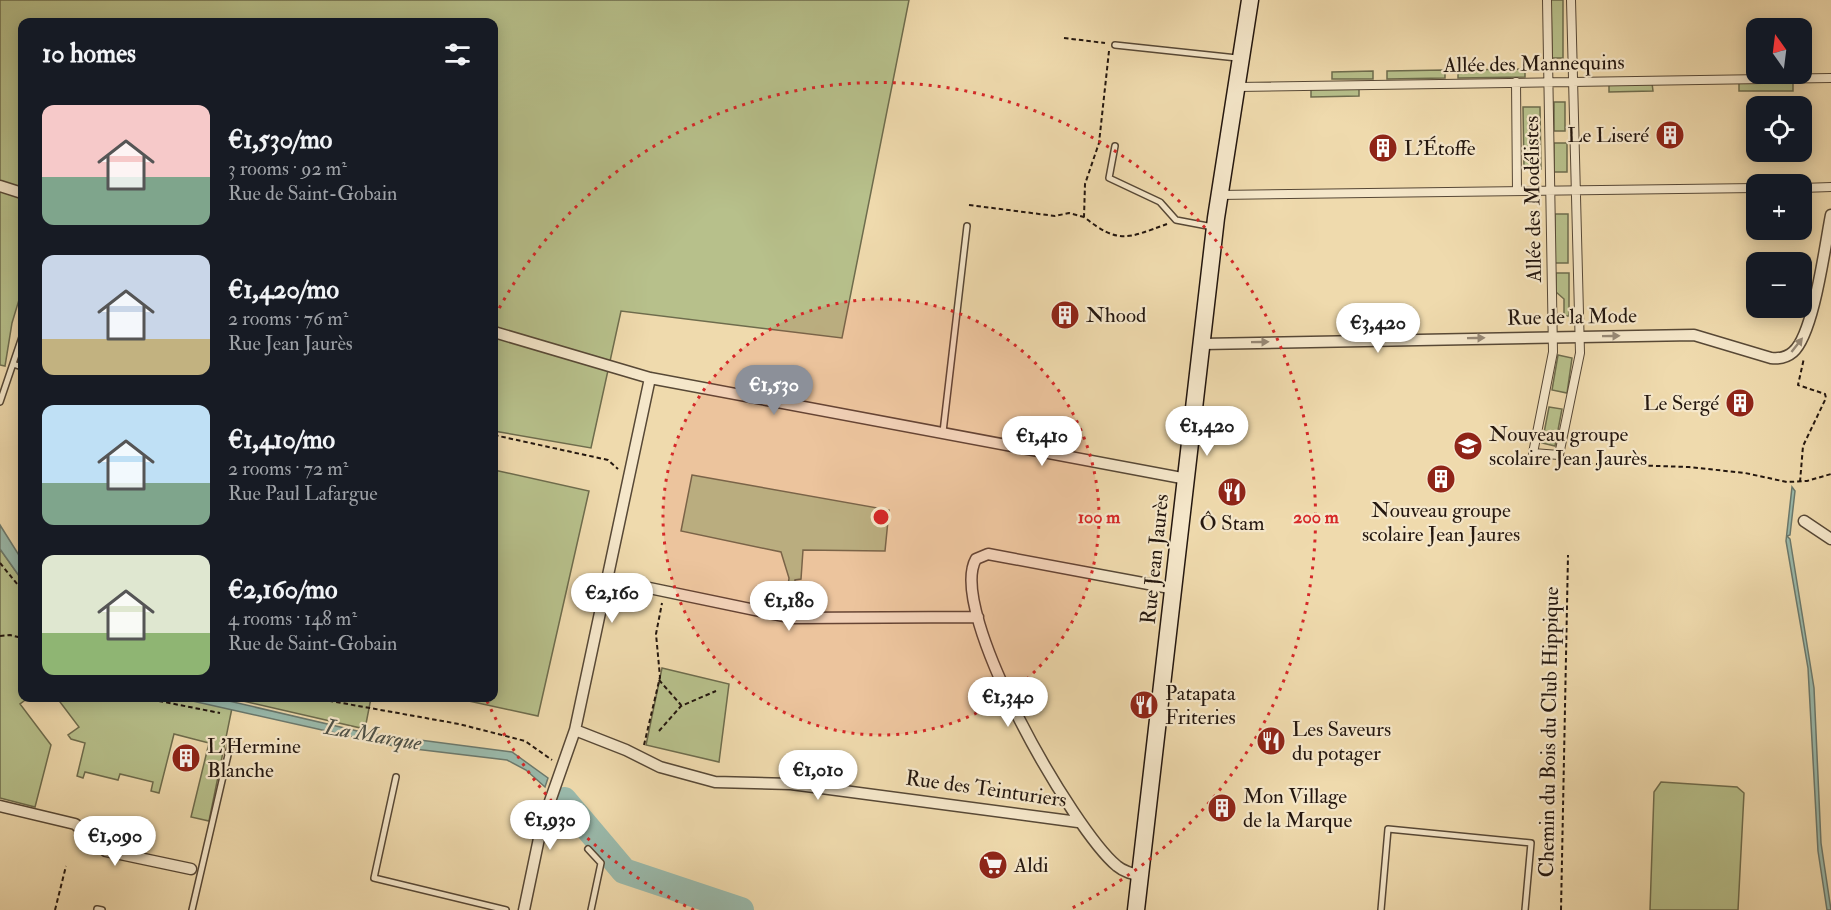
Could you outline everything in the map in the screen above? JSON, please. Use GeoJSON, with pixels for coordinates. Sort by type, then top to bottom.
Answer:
{"type":"FeatureCollection","features":[{"type":"Feature","properties":{"kind":"main road","name":"Rue Jean Jaurès"},"geometry":{"type":"LineString","coordinates":[[1136,910],[1142,876],[1219,195],[1238,87],[1250,0]]}},
{"type":"Feature","properties":{"kind":"street","name":"Allée des Modélistes"},"geometry":{"type":"LineString","coordinates":[[1547,0],[1553,337],[1533,453],[1559,455],[1580,353],[1571,0]]}},
{"type":"Feature","properties":{"kind":"street","name":"Allée des Mannequins"},"geometry":{"type":"LineString","coordinates":[[1238,87],[1831,78]]}},
{"type":"Feature","properties":{"kind":"street"},"geometry":{"type":"LineString","coordinates":[[1516,82],[1517,191]]}},
{"type":"Feature","properties":{"kind":"street"},"geometry":{"type":"LineString","coordinates":[[0,186],[18,192]]}},
{"type":"Feature","properties":{"kind":"street"},"geometry":{"type":"LineString","coordinates":[[1812,188],[1831,187]]}},
{"type":"Feature","properties":{"kind":"street"},"geometry":{"type":"LineString","coordinates":[[1219,195],[1746,188]]}},
{"type":"Feature","properties":{"kind":"street"},"geometry":{"type":"LineString","coordinates":[[1802,341],[1810,320],[1831,215]]}},
{"type":"Feature","properties":{"kind":"street"},"geometry":{"type":"LineString","coordinates":[[498,333],[650,378],[1187,479]]}},
{"type":"Feature","properties":{"kind":"street","name":"Rue de la Mode"},"geometry":{"type":"LineString","coordinates":[[1202,344],[1694,334],[1777,358],[1793,352],[1802,341]]}},
{"type":"Feature","properties":{"kind":"street"},"geometry":{"type":"LineString","coordinates":[[524,910],[538,836],[575,730],[650,378]]}},
{"type":"Feature","properties":{"kind":"street"},"geometry":{"type":"LineString","coordinates":[[1804,521],[1831,539]]}},
{"type":"Feature","properties":{"kind":"street"},"geometry":{"type":"LineString","coordinates":[[1142,876],[1119,868],[1078,822],[1008,698],[993,664],[978,617],[972,571],[976,559],[988,554],[1175,589]]}},
{"type":"Feature","properties":{"kind":"street"},"geometry":{"type":"LineString","coordinates":[[606,579],[793,618],[978,617]]}},
{"type":"Feature","properties":{"kind":"street","name":"Rue des Teinturiers"},"geometry":{"type":"LineString","coordinates":[[575,730],[660,767],[715,782],[791,784],[1078,822]]}},
{"type":"Feature","properties":{"kind":"street"},"geometry":{"type":"LineString","coordinates":[[0,806],[75,824],[106,851],[191,870]]}},
{"type":"Feature","properties":{"kind":"lane"},"geometry":{"type":"LineString","coordinates":[[1114,45],[1242,59]]}},
{"type":"Feature","properties":{"kind":"lane"},"geometry":{"type":"LineString","coordinates":[[1115,146],[1108,178],[1160,202],[1176,220],[1215,227]]}},
{"type":"Feature","properties":{"kind":"lane"},"geometry":{"type":"LineString","coordinates":[[943,433],[967,226]]}},
{"type":"Feature","properties":{"kind":"lane"},"geometry":{"type":"LineString","coordinates":[[0,402],[18,349]]}},
{"type":"Feature","properties":{"kind":"lane"},"geometry":{"type":"LineString","coordinates":[[13,364],[18,366]]}},
{"type":"Feature","properties":{"kind":"lane"},"geometry":{"type":"LineString","coordinates":[[192,910],[231,742]]}},
{"type":"Feature","properties":{"kind":"lane"},"geometry":{"type":"LineString","coordinates":[[396,777],[374,878],[506,910]]}},
{"type":"Feature","properties":{"kind":"lane"},"geometry":{"type":"LineString","coordinates":[[1381,910],[1388,830],[1531,843],[1524,910]]}},
{"type":"Feature","properties":{"kind":"lane"},"geometry":{"type":"LineString","coordinates":[[588,849],[601,863],[591,910]]}},
{"type":"Feature","properties":{"kind":"path"},"geometry":{"type":"LineString","coordinates":[[969,205],[1055,216],[1070,213],[1084,218]]}},
{"type":"Feature","properties":{"kind":"path"},"geometry":{"type":"LineString","coordinates":[[1800,482],[1803,446],[1826,398],[1825,394],[1798,385],[1808,344],[1802,341]]}},
{"type":"Feature","properties":{"kind":"path"},"geometry":{"type":"LineString","coordinates":[[498,436],[608,460],[628,481]]}},
{"type":"Feature","properties":{"kind":"path"},"geometry":{"type":"LineString","coordinates":[[1559,455],[1562,462],[1569,464],[1689,467],[1745,473],[1777,481],[1800,482],[1831,474]]}},
{"type":"Feature","properties":{"kind":"path","name":"Chemin du Bois du Club Hippique"},"geometry":{"type":"LineString","coordinates":[[1561,910],[1568,555]]}},
{"type":"Feature","properties":{"kind":"path"},"geometry":{"type":"LineString","coordinates":[[0,563],[18,585]]}},
{"type":"Feature","properties":{"kind":"path"},"geometry":{"type":"LineString","coordinates":[[641,758],[659,680],[656,634],[665,591]]}},
{"type":"Feature","properties":{"kind":"path"},"geometry":{"type":"LineString","coordinates":[[0,636],[18,637]]}},
{"type":"Feature","properties":{"kind":"path"},"geometry":{"type":"LineString","coordinates":[[659,680],[681,706]]}},
{"type":"Feature","properties":{"kind":"path"},"geometry":{"type":"LineString","coordinates":[[659,731],[681,706],[716,691]]}},
{"type":"Feature","properties":{"kind":"path"},"geometry":{"type":"LineString","coordinates":[[164,702],[220,713]]}},
{"type":"Feature","properties":{"kind":"path"},"geometry":{"type":"LineString","coordinates":[[336,702],[459,724],[525,741],[562,766]]}},
{"type":"Feature","properties":{"kind":"path"},"geometry":{"type":"LineString","coordinates":[[55,910],[66,866]]}},
{"type":"Feature","properties":{"kind":"green space"},"geometry":{"type":"Polygon","coordinates":[[[0,0],[909,0],[842,338],[621,311],[591,448],[498,432],[498,18],[18,18],[18,303],[12,323],[5,366],[0,365],[0,0]]]}},
{"type":"Feature","properties":{"kind":"green space"},"geometry":{"type":"Polygon","coordinates":[[[1551,0],[1563,0],[1563,58],[1552,58],[1551,0]]]}},
{"type":"Feature","properties":{"kind":"green space"},"geometry":{"type":"Polygon","coordinates":[[[1525,69],[1525,77],[1458,78],[1458,70],[1525,69]]]}},
{"type":"Feature","properties":{"kind":"green space"},"geometry":{"type":"Polygon","coordinates":[[[1445,70],[1445,78],[1387,79],[1387,71],[1445,70]]]}},
{"type":"Feature","properties":{"kind":"green space"},"geometry":{"type":"Polygon","coordinates":[[[1373,71],[1373,79],[1332,79],[1332,72],[1373,71]]]}},
{"type":"Feature","properties":{"kind":"green space"},"geometry":{"type":"Polygon","coordinates":[[[1739,81],[1746,81],[1746,84],[1793,84],[1793,91],[1739,91],[1739,81]]]}},
{"type":"Feature","properties":{"kind":"green space"},"geometry":{"type":"Polygon","coordinates":[[[1652,83],[1653,91],[1609,92],[1609,84],[1652,83]]]}},
{"type":"Feature","properties":{"kind":"green space"},"geometry":{"type":"Polygon","coordinates":[[[1311,89],[1359,89],[1359,96],[1311,97],[1311,89]]]}},
{"type":"Feature","properties":{"kind":"green space"},"geometry":{"type":"Polygon","coordinates":[[[1554,102],[1565,102],[1565,131],[1554,131],[1554,102]]]}},
{"type":"Feature","properties":{"kind":"green space"},"geometry":{"type":"Polygon","coordinates":[[[1523,107],[1540,107],[1541,169],[1524,169],[1523,107]]]}},
{"type":"Feature","properties":{"kind":"green space"},"geometry":{"type":"Polygon","coordinates":[[[1554,143],[1567,143],[1567,172],[1554,172],[1554,143]]]}},
{"type":"Feature","properties":{"kind":"green space"},"geometry":{"type":"Polygon","coordinates":[[[1555,214],[1568,214],[1568,263],[1555,263],[1555,214]]]}},
{"type":"Feature","properties":{"kind":"green space"},"geometry":{"type":"Polygon","coordinates":[[[1556,273],[1569,273],[1569,316],[1564,316],[1564,299],[1556,292],[1556,273]]]}},
{"type":"Feature","properties":{"kind":"green space"},"geometry":{"type":"Polygon","coordinates":[[[1558,355],[1572,358],[1567,393],[1552,390],[1558,355]]]}},
{"type":"Feature","properties":{"kind":"green space"},"geometry":{"type":"Polygon","coordinates":[[[1549,407],[1562,409],[1555,446],[1542,443],[1549,407]]]}},
{"type":"Feature","properties":{"kind":"green space"},"geometry":{"type":"Polygon","coordinates":[[[498,471],[589,491],[538,716],[473,702],[498,702],[498,471]]]}},
{"type":"Feature","properties":{"kind":"green space"},"geometry":{"type":"Polygon","coordinates":[[[692,475],[889,510],[885,551],[803,550],[801,579],[795,580],[794,603],[786,602],[789,578],[781,552],[681,531],[692,475]]]}},
{"type":"Feature","properties":{"kind":"green space"},"geometry":{"type":"Polygon","coordinates":[[[0,549],[18,574],[18,702],[23,702],[20,704],[51,745],[35,807],[0,798],[0,549]]]}},
{"type":"Feature","properties":{"kind":"green space"},"geometry":{"type":"Polygon","coordinates":[[[662,668],[729,684],[719,762],[646,745],[662,668]]]}},
{"type":"Feature","properties":{"kind":"green space"},"geometry":{"type":"Polygon","coordinates":[[[60,702],[200,702],[232,708],[209,821],[191,817],[209,743],[174,734],[159,793],[151,791],[153,782],[120,774],[118,780],[85,772],[83,778],[77,776],[85,743],[71,739],[68,735],[79,727],[60,702]]]}},
{"type":"Feature","properties":{"kind":"green space"},"geometry":{"type":"Polygon","coordinates":[[[247,702],[370,702],[365,729],[247,702]]]}},
{"type":"Feature","properties":{"kind":"green space"},"geometry":{"type":"Polygon","coordinates":[[[1661,782],[1737,787],[1744,793],[1738,910],[1650,910],[1654,792],[1661,782]]]}},
{"type":"Feature","properties":{"kind":"water"},"geometry":{"type":"Polygon","coordinates":[[[1792,487],[1795,491],[1790,535],[1787,536],[1790,539],[1814,688],[1821,843],[1831,910],[1827,910],[1818,851],[1808,668],[1786,541],[1792,487]]]}},
{"type":"Feature","properties":{"kind":"water"},"geometry":{"type":"Polygon","coordinates":[[[0,525],[18,554],[18,574],[0,549],[0,525]]]}},
{"type":"Feature","properties":{"kind":"water"},"geometry":{"type":"Polygon","coordinates":[[[197,702],[233,702],[366,733],[512,752],[548,778],[545,787],[526,770],[507,760],[398,747],[197,702]]]}},
{"type":"Feature","properties":{"kind":"waterway","name":"La Marque"},"geometry":{"type":"LineString","coordinates":[[564,800],[624,871],[741,910]]}},
{"type":"Feature","properties":{"kind":"place","name":"Le Liseré"},"geometry":{"type":"Point","coordinates":[1670,135]}},
{"type":"Feature","properties":{"kind":"place","name":"L’Étoffe"},"geometry":{"type":"Point","coordinates":[1383,148]}},
{"type":"Feature","properties":{"kind":"place","name":"Nhood"},"geometry":{"type":"Point","coordinates":[1065,315]}},
{"type":"Feature","properties":{"kind":"place","name":"Le Sergé"},"geometry":{"type":"Point","coordinates":[1740,403]}},
{"type":"Feature","properties":{"kind":"place","name":"Nouveau groupe scolaire Jean Jaurès"},"geometry":{"type":"Point","coordinates":[1468,446]}},
{"type":"Feature","properties":{"kind":"place","name":"Nouveau groupe scolaire Jean Jaures"},"geometry":{"type":"Point","coordinates":[1441,479]}},
{"type":"Feature","properties":{"kind":"place","name":"Ô Stam"},"geometry":{"type":"Point","coordinates":[1232,492]}},
{"type":"Feature","properties":{"kind":"place","name":"Patapata Friteries"},"geometry":{"type":"Point","coordinates":[1144,705]}},
{"type":"Feature","properties":{"kind":"place","name":"Les Saveurs du potager"},"geometry":{"type":"Point","coordinates":[1271,741]}},
{"type":"Feature","properties":{"kind":"place","name":"L'Hermine Blanche"},"geometry":{"type":"Point","coordinates":[186,758]}},
{"type":"Feature","properties":{"kind":"place","name":"Mon Village de la Marque"},"geometry":{"type":"Point","coordinates":[1222,808]}},
{"type":"Feature","properties":{"kind":"place","name":"Aldi"},"geometry":{"type":"Point","coordinates":[993,865]}}]}
